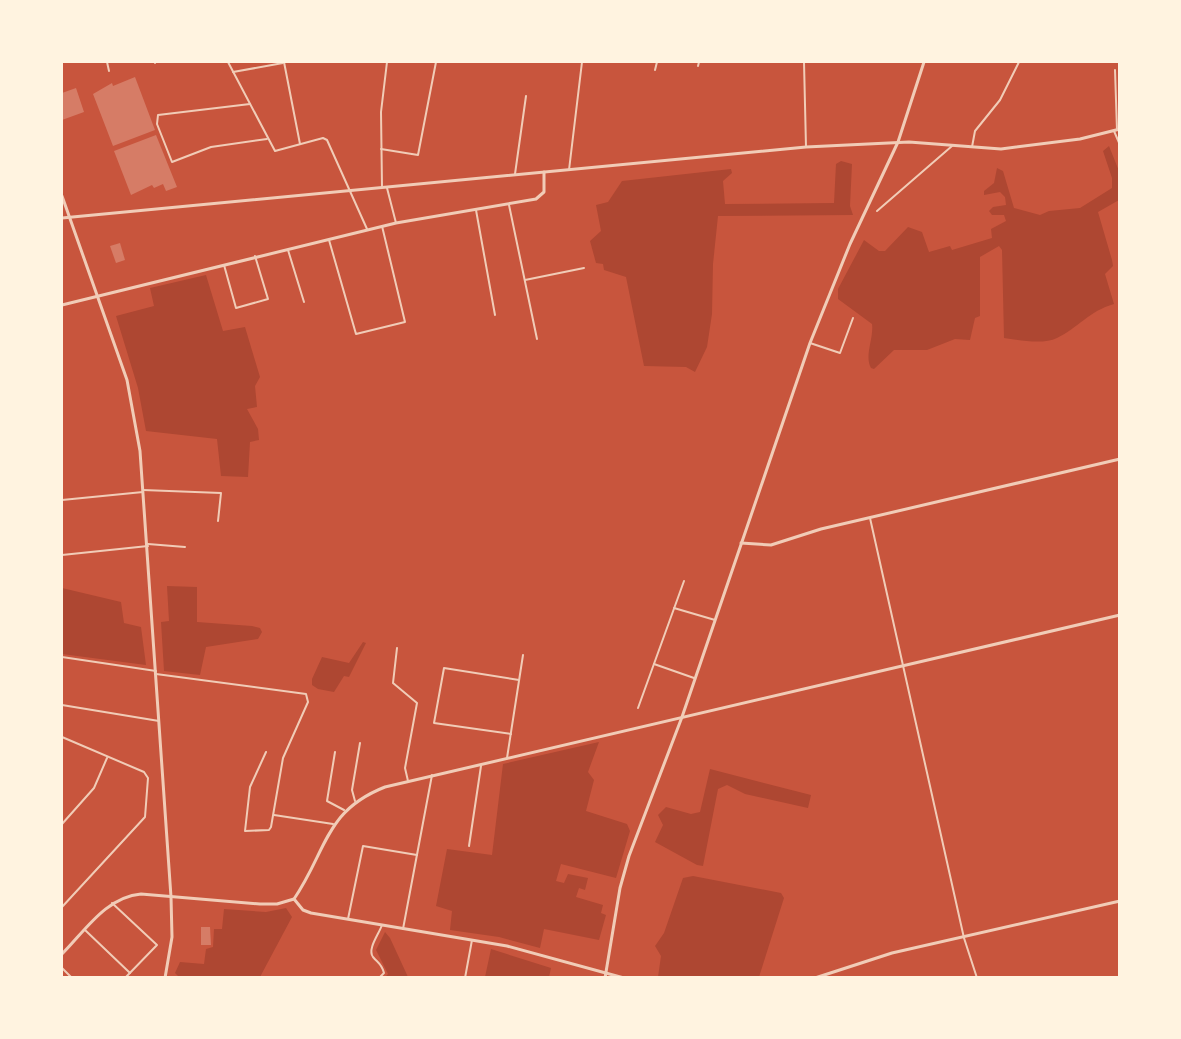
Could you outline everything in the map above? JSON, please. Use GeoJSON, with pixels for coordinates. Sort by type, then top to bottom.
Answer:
{"type":"FeatureCollection","features":[{"type":"Feature","properties":{"kind":"street"},"geometry":{"type":"LineString","coordinates":[[107,62],[109,71]]}},
{"type":"Feature","properties":{"kind":"street"},"geometry":{"type":"LineString","coordinates":[[228,62],[275,151],[323,138],[327,140],[367,230]]}},
{"type":"Feature","properties":{"kind":"street"},"geometry":{"type":"LineString","coordinates":[[233,72],[284,62],[300,144]]}},
{"type":"Feature","properties":{"kind":"street"},"geometry":{"type":"LineString","coordinates":[[387,62],[381,112],[381,149],[385,188],[396,223]]}},
{"type":"Feature","properties":{"kind":"street"},"geometry":{"type":"LineString","coordinates":[[381,149],[418,155],[436,62]]}},
{"type":"Feature","properties":{"kind":"street"},"geometry":{"type":"LineString","coordinates":[[569,170],[582,62]]}},
{"type":"Feature","properties":{"kind":"street"},"geometry":{"type":"LineString","coordinates":[[656,70],[657,62]]}},
{"type":"Feature","properties":{"kind":"street"},"geometry":{"type":"LineString","coordinates":[[698,66],[699,62]]}},
{"type":"Feature","properties":{"kind":"street"},"geometry":{"type":"LineString","coordinates":[[804,62],[806,147]]}},
{"type":"Feature","properties":{"kind":"street"},"geometry":{"type":"LineString","coordinates":[[605,978],[620,888],[627,862],[682,717],[810,344],[850,244],[898,142],[924,62]]}},
{"type":"Feature","properties":{"kind":"street"},"geometry":{"type":"LineString","coordinates":[[972,147],[975,131],[1000,100],[1019,62]]}},
{"type":"Feature","properties":{"kind":"street"},"geometry":{"type":"LineString","coordinates":[[1115,70],[1119,145]]}},
{"type":"Feature","properties":{"kind":"street"},"geometry":{"type":"LineString","coordinates":[[514,176],[526,96]]}},
{"type":"Feature","properties":{"kind":"street"},"geometry":{"type":"LineString","coordinates":[[250,104],[158,115],[157,124],[172,162],[210,147],[268,139]]}},
{"type":"Feature","properties":{"kind":"street"},"geometry":{"type":"LineString","coordinates":[[62,218],[806,147],[898,142],[954,144],[986,150],[1080,139],[1117,130]]}},
{"type":"Feature","properties":{"kind":"street"},"geometry":{"type":"LineString","coordinates":[[877,211],[954,144]]}},
{"type":"Feature","properties":{"kind":"street"},"geometry":{"type":"LineString","coordinates":[[62,305],[382,226],[509,205],[542,196],[544,172]]}},
{"type":"Feature","properties":{"kind":"street"},"geometry":{"type":"LineString","coordinates":[[62,196],[95,295],[127,380],[135,417],[148,545],[171,897],[172,937],[165,978]]}},
{"type":"Feature","properties":{"kind":"street"},"geometry":{"type":"LineString","coordinates":[[509,205],[537,339]]}},
{"type":"Feature","properties":{"kind":"street"},"geometry":{"type":"LineString","coordinates":[[476,210],[495,315]]}},
{"type":"Feature","properties":{"kind":"street"},"geometry":{"type":"LineString","coordinates":[[329,239],[356,334],[405,322],[382,226]]}},
{"type":"Feature","properties":{"kind":"street"},"geometry":{"type":"LineString","coordinates":[[288,249],[304,302]]}},
{"type":"Feature","properties":{"kind":"street"},"geometry":{"type":"LineString","coordinates":[[223,264],[236,309],[268,299],[255,256]]}},
{"type":"Feature","properties":{"kind":"street"},"geometry":{"type":"LineString","coordinates":[[524,280],[584,268]]}},
{"type":"Feature","properties":{"kind":"street"},"geometry":{"type":"LineString","coordinates":[[810,344],[840,353],[853,318]]}},
{"type":"Feature","properties":{"kind":"street"},"geometry":{"type":"LineString","coordinates":[[741,543],[771,545],[870,518],[1119,459]]}},
{"type":"Feature","properties":{"kind":"street"},"geometry":{"type":"LineString","coordinates":[[62,500],[143,491],[221,493],[218,521]]}},
{"type":"Feature","properties":{"kind":"street"},"geometry":{"type":"LineString","coordinates":[[870,518],[901,666],[964,938],[977,978]]}},
{"type":"Feature","properties":{"kind":"street"},"geometry":{"type":"LineString","coordinates":[[62,555],[148,545],[185,547]]}},
{"type":"Feature","properties":{"kind":"street"},"geometry":{"type":"LineString","coordinates":[[638,708],[684,580]]}},
{"type":"Feature","properties":{"kind":"street"},"geometry":{"type":"LineString","coordinates":[[674,608],[715,620]]}},
{"type":"Feature","properties":{"kind":"street"},"geometry":{"type":"LineString","coordinates":[[62,954],[112,903],[133,895],[260,904],[277,904],[294,899],[333,824],[355,801],[374,791],[432,775],[1119,615]]}},
{"type":"Feature","properties":{"kind":"street"},"geometry":{"type":"LineString","coordinates":[[398,648],[393,683],[417,703],[405,768],[408,781]]}},
{"type":"Feature","properties":{"kind":"street"},"geometry":{"type":"LineString","coordinates":[[507,758],[523,655]]}},
{"type":"Feature","properties":{"kind":"street"},"geometry":{"type":"LineString","coordinates":[[62,657],[306,694],[308,702],[283,758],[274,815],[269,830],[245,831],[250,787],[266,752]]}},
{"type":"Feature","properties":{"kind":"street"},"geometry":{"type":"LineString","coordinates":[[654,664],[695,678]]}},
{"type":"Feature","properties":{"kind":"street"},"geometry":{"type":"LineString","coordinates":[[511,734],[434,723],[444,668],[519,680]]}},
{"type":"Feature","properties":{"kind":"street"},"geometry":{"type":"LineString","coordinates":[[62,705],[160,721]]}},
{"type":"Feature","properties":{"kind":"street"},"geometry":{"type":"LineString","coordinates":[[62,737],[147,775],[146,813],[62,907]]}},
{"type":"Feature","properties":{"kind":"street"},"geometry":{"type":"LineString","coordinates":[[355,801],[352,790],[360,743]]}},
{"type":"Feature","properties":{"kind":"street"},"geometry":{"type":"LineString","coordinates":[[335,752],[327,801],[344,810]]}},
{"type":"Feature","properties":{"kind":"street"},"geometry":{"type":"LineString","coordinates":[[62,824],[94,789],[107,757]]}},
{"type":"Feature","properties":{"kind":"street"},"geometry":{"type":"LineString","coordinates":[[469,846],[481,764]]}},
{"type":"Feature","properties":{"kind":"street"},"geometry":{"type":"LineString","coordinates":[[404,929],[432,775]]}},
{"type":"Feature","properties":{"kind":"street"},"geometry":{"type":"LineString","coordinates":[[274,815],[333,824]]}},
{"type":"Feature","properties":{"kind":"street"},"geometry":{"type":"LineString","coordinates":[[348,920],[363,846],[417,855]]}},
{"type":"Feature","properties":{"kind":"street"},"geometry":{"type":"LineString","coordinates":[[294,899],[303,910],[534,952],[624,978]]}},
{"type":"Feature","properties":{"kind":"street"},"geometry":{"type":"LineString","coordinates":[[815,978],[864,961],[1119,902]]}},
{"type":"Feature","properties":{"kind":"street"},"geometry":{"type":"LineString","coordinates":[[112,903],[157,945],[125,978]]}},
{"type":"Feature","properties":{"kind":"street"},"geometry":{"type":"LineString","coordinates":[[379,978],[384,972],[383,966],[372,955],[371,950],[382,925]]}},
{"type":"Feature","properties":{"kind":"street"},"geometry":{"type":"LineString","coordinates":[[85,930],[130,973]]}},
{"type":"Feature","properties":{"kind":"street"},"geometry":{"type":"LineString","coordinates":[[465,978],[472,940]]}},
{"type":"Feature","properties":{"kind":"street"},"geometry":{"type":"LineString","coordinates":[[62,968],[72,978]]}},
{"type":"Feature","properties":{"kind":"shaded area"},"geometry":{"type":"Polygon","coordinates":[[[1109,146],[1119,171],[1119,200],[1098,212],[1112,260],[1113,266],[1105,274],[1114,304],[1098,311],[1051,340],[1031,341],[1004,338],[1002,250],[999,246],[980,257],[980,316],[975,318],[970,340],[955,339],[927,350],[894,350],[874,369],[871,368],[868,358],[872,324],[838,299],[838,289],[864,240],[879,251],[885,251],[908,227],[922,232],[929,252],[950,246],[952,250],[992,238],[991,229],[1006,221],[1004,215],[992,215],[989,211],[993,207],[1006,205],[1005,197],[1000,192],[984,195],[984,191],[994,183],[997,168],[1003,171],[1014,208],[1040,215],[1049,211],[1080,208],[1112,188],[1112,178],[1103,151],[1109,146]]]}},
{"type":"Feature","properties":{"kind":"shaded area"},"geometry":{"type":"Polygon","coordinates":[[[841,161],[852,164],[850,206],[853,215],[718,216],[713,264],[712,314],[707,347],[695,372],[686,367],[644,366],[626,277],[604,270],[603,264],[596,263],[590,241],[601,231],[596,205],[608,202],[622,181],[731,169],[732,173],[723,181],[725,204],[834,203],[836,164],[841,161]]]}},
{"type":"Feature","properties":{"kind":"shaded area"},"geometry":{"type":"Polygon","coordinates":[[[206,275],[223,331],[245,327],[260,377],[255,386],[257,407],[247,409],[258,429],[259,440],[250,442],[248,477],[221,476],[217,439],[146,431],[138,388],[116,316],[154,306],[150,288],[206,275]]]}},
{"type":"Feature","properties":{"kind":"shaded area"},"geometry":{"type":"Polygon","coordinates":[[[167,586],[197,587],[197,622],[252,626],[260,628],[262,632],[258,639],[206,647],[200,675],[164,671],[161,622],[169,621],[167,586]]]}},
{"type":"Feature","properties":{"kind":"shaded area"},"geometry":{"type":"Polygon","coordinates":[[[62,588],[121,602],[124,623],[141,627],[146,665],[62,654],[62,588]]]}},
{"type":"Feature","properties":{"kind":"shaded area"},"geometry":{"type":"Polygon","coordinates":[[[363,642],[366,643],[349,677],[344,676],[334,692],[318,689],[312,685],[312,679],[322,657],[349,663],[363,642]]]}},
{"type":"Feature","properties":{"kind":"shaded area"},"geometry":{"type":"Polygon","coordinates":[[[599,742],[588,772],[594,780],[586,811],[627,824],[630,831],[616,878],[561,864],[556,881],[564,883],[568,874],[588,878],[585,890],[579,888],[576,897],[603,905],[601,913],[606,915],[599,940],[544,929],[540,948],[499,937],[450,930],[452,911],[436,906],[447,849],[492,855],[503,764],[599,742]]]}},
{"type":"Feature","properties":{"kind":"shaded area"},"geometry":{"type":"Polygon","coordinates":[[[710,769],[811,795],[808,808],[745,794],[727,785],[718,789],[703,866],[697,865],[655,842],[663,825],[658,815],[666,807],[691,814],[700,812],[710,769]]]}},
{"type":"Feature","properties":{"kind":"shaded area"},"geometry":{"type":"Polygon","coordinates":[[[693,876],[781,893],[784,898],[759,977],[658,977],[661,956],[655,946],[664,933],[683,878],[693,876]]]}},
{"type":"Feature","properties":{"kind":"shaded area"},"geometry":{"type":"Polygon","coordinates":[[[286,908],[292,917],[260,977],[179,977],[175,973],[180,962],[204,964],[206,949],[213,947],[214,929],[222,929],[224,909],[266,912],[286,908]]]}},
{"type":"Feature","properties":{"kind":"shaded area"},"geometry":{"type":"Polygon","coordinates":[[[385,932],[408,977],[385,977],[388,974],[376,950],[385,932]]]}},
{"type":"Feature","properties":{"kind":"shaded area"},"geometry":{"type":"Polygon","coordinates":[[[491,949],[551,968],[549,977],[485,977],[491,949]]]}},
{"type":"Feature","properties":{"kind":"building"},"geometry":{"type":"Polygon","coordinates":[[[135,77],[155,130],[113,146],[93,94],[112,83],[113,86],[135,77]]]}},
{"type":"Feature","properties":{"kind":"building"},"geometry":{"type":"Polygon","coordinates":[[[76,88],[84,112],[62,120],[62,93],[76,88]]]}},
{"type":"Feature","properties":{"kind":"building"},"geometry":{"type":"Polygon","coordinates":[[[156,135],[177,187],[166,191],[163,184],[154,188],[152,185],[131,195],[114,151],[156,135]]]}},
{"type":"Feature","properties":{"kind":"building"},"geometry":{"type":"Polygon","coordinates":[[[120,243],[125,260],[116,263],[110,246],[120,243]]]}},
{"type":"Feature","properties":{"kind":"building"},"geometry":{"type":"Polygon","coordinates":[[[201,927],[210,927],[211,945],[201,945],[201,927]]]}}]}
